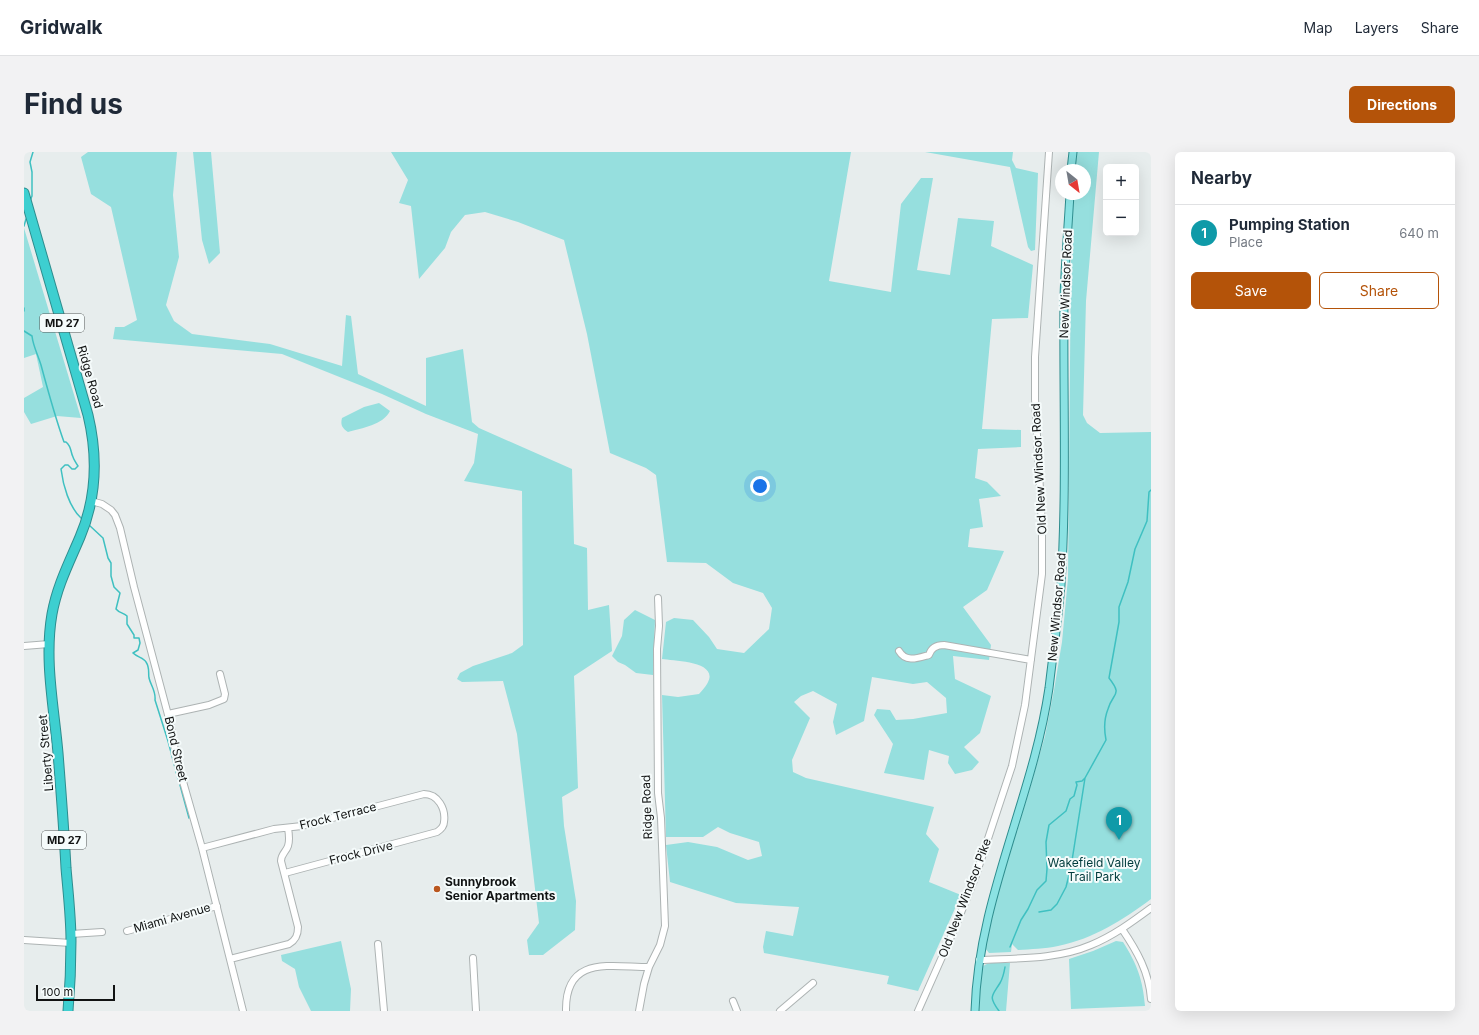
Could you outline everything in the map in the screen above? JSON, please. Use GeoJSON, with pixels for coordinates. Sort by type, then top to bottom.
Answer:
{"type":"FeatureCollection","features":[{"type":"Feature","properties":{"kind":"highway","name":"Ridge Road"},"geometry":{"type":"LineString","coordinates":[[24,193],[91,426],[95,454],[94,480],[91,501]]}},
{"type":"Feature","properties":{"kind":"highway","name":"Liberty Street"},"geometry":{"type":"LineString","coordinates":[[68,1011],[71,939],[59,760],[50,670],[49,644],[52,612],[60,580],[80,537],[91,501]]}},
{"type":"Feature","properties":{"kind":"main road"},"geometry":{"type":"LineString","coordinates":[[1072,164],[1073,152]]}},
{"type":"Feature","properties":{"kind":"main road","name":"New Windsor Road"},"geometry":{"type":"LineString","coordinates":[[975,1011],[979,960],[985,926],[1032,766],[1048,691],[1059,607],[1062,561],[1064,467],[1065,271],[1070,200]]}},
{"type":"Feature","properties":{"kind":"street","name":"Old New Windsor Road"},"geometry":{"type":"LineString","coordinates":[[1006,784],[1018,742],[1031,660],[1042,574],[1042,532],[1035,399],[1035,357],[1049,152]]}},
{"type":"Feature","properties":{"kind":"street","name":"Bond Street"},"geometry":{"type":"LineString","coordinates":[[91,501],[107,507],[115,515],[118,522],[171,726],[176,757],[202,848],[243,1011]]}},
{"type":"Feature","properties":{"kind":"street","name":"Ridge Road"},"geometry":{"type":"LineString","coordinates":[[639,1011],[641,992],[649,967],[660,944],[665,926],[661,818],[658,793],[656,649],[658,598]]}},
{"type":"Feature","properties":{"kind":"street"},"geometry":{"type":"LineString","coordinates":[[24,646],[49,644]]}},
{"type":"Feature","properties":{"kind":"street"},"geometry":{"type":"LineString","coordinates":[[899,651],[904,657],[911,659],[929,655],[930,651],[936,647],[944,645],[1031,660]]}},
{"type":"Feature","properties":{"kind":"street"},"geometry":{"type":"LineString","coordinates":[[168,714],[209,705],[224,699],[225,694],[220,674]]}},
{"type":"Feature","properties":{"kind":"street","name":"Old New Windsor Pike"},"geometry":{"type":"LineString","coordinates":[[918,1011],[964,906],[1006,784]]}},
{"type":"Feature","properties":{"kind":"street","name":"Frock Terrace"},"geometry":{"type":"LineString","coordinates":[[202,848],[274,829],[302,826],[428,794],[434,796],[439,801],[444,816],[444,824],[437,832]]}},
{"type":"Feature","properties":{"kind":"street"},"geometry":{"type":"LineString","coordinates":[[230,959],[286,945],[296,939],[298,935],[298,927],[281,859],[282,854],[288,845],[288,828]]}},
{"type":"Feature","properties":{"kind":"street","name":"Frock Drive"},"geometry":{"type":"LineString","coordinates":[[285,874],[437,832]]}},
{"type":"Feature","properties":{"kind":"street","name":"Miami Avenue"},"geometry":{"type":"LineString","coordinates":[[127,931],[217,906]]}},
{"type":"Feature","properties":{"kind":"street"},"geometry":{"type":"LineString","coordinates":[[979,960],[1039,956],[1066,952],[1090,946],[1122,929],[1151,908]]}},
{"type":"Feature","properties":{"kind":"street"},"geometry":{"type":"LineString","coordinates":[[1122,929],[1144,966],[1151,999]]}},
{"type":"Feature","properties":{"kind":"street"},"geometry":{"type":"LineString","coordinates":[[24,940],[71,939],[102,932]]}},
{"type":"Feature","properties":{"kind":"street"},"geometry":{"type":"LineString","coordinates":[[378,944],[384,1011]]}},
{"type":"Feature","properties":{"kind":"street"},"geometry":{"type":"LineString","coordinates":[[474,958],[476,1011]]}},
{"type":"Feature","properties":{"kind":"street"},"geometry":{"type":"LineString","coordinates":[[566,1011],[569,986],[583,971],[601,966],[649,967]]}},
{"type":"Feature","properties":{"kind":"street"},"geometry":{"type":"LineString","coordinates":[[780,1011],[813,983]]}},
{"type":"Feature","properties":{"kind":"street"},"geometry":{"type":"LineString","coordinates":[[733,1002],[738,1011]]}},
{"type":"Feature","properties":{"kind":"green space"},"geometry":{"type":"Polygon","coordinates":[[[88,152],[177,152],[173,195],[179,257],[166,305],[174,321],[192,334],[270,344],[342,366],[346,315],[351,316],[358,374],[426,406],[426,358],[463,349],[472,422],[479,428],[572,469],[574,544],[587,548],[588,610],[609,605],[612,651],[574,676],[578,788],[562,797],[564,826],[576,901],[575,930],[543,955],[529,955],[527,940],[539,923],[517,734],[503,681],[462,682],[457,679],[460,673],[473,666],[512,653],[523,645],[522,491],[464,481],[474,463],[478,434],[282,354],[113,339],[115,327],[124,327],[137,320],[111,207],[91,194],[81,157],[88,152]]]}},
{"type":"Feature","properties":{"kind":"green space"},"geometry":{"type":"Polygon","coordinates":[[[193,152],[211,152],[220,253],[209,264],[202,240],[193,152]]]}},
{"type":"Feature","properties":{"kind":"green space"},"geometry":{"type":"Polygon","coordinates":[[[391,152],[851,152],[829,281],[891,292],[901,204],[921,178],[933,178],[917,270],[950,275],[958,218],[994,221],[991,246],[1033,265],[1028,318],[992,319],[982,429],[1021,430],[1021,447],[978,449],[975,478],[987,482],[1001,496],[979,499],[983,527],[970,529],[968,547],[1004,551],[987,590],[963,607],[991,645],[989,660],[953,656],[955,679],[991,696],[980,733],[964,747],[979,762],[972,770],[955,774],[948,763],[949,756],[929,750],[924,780],[884,773],[893,744],[874,715],[877,709],[890,710],[896,720],[913,719],[947,713],[946,698],[927,682],[913,684],[872,677],[864,721],[836,735],[833,722],[837,704],[813,691],[801,696],[794,702],[810,718],[792,760],[793,772],[806,778],[934,807],[926,834],[939,849],[929,882],[961,895],[918,991],[887,984],[889,976],[764,953],[763,947],[766,931],[793,936],[799,907],[736,903],[670,882],[666,845],[688,842],[717,847],[748,860],[762,856],[759,842],[730,833],[718,827],[703,837],[666,837],[662,695],[678,697],[699,694],[707,684],[710,676],[708,671],[694,664],[662,659],[666,622],[674,618],[693,620],[709,637],[717,649],[744,653],[769,629],[772,608],[763,593],[733,583],[706,563],[667,562],[656,475],[646,468],[610,453],[587,334],[564,240],[518,222],[485,212],[465,215],[451,232],[445,248],[419,279],[411,206],[399,203],[408,180],[391,152]]]}},
{"type":"Feature","properties":{"kind":"green space"},"geometry":{"type":"Polygon","coordinates":[[[925,152],[1013,152],[1012,160],[1016,168],[1038,173],[1035,250],[1031,251],[1028,247],[1010,167],[925,152]]]}},
{"type":"Feature","properties":{"kind":"green space","name":"Wakefield Valley Trail Park"},"geometry":{"type":"Polygon","coordinates":[[[1077,152],[1099,152],[1086,301],[1083,415],[1087,423],[1100,433],[1151,432],[1151,899],[1107,928],[1071,943],[1048,948],[1018,950],[1012,944],[1011,952],[989,953],[985,948],[997,894],[1045,736],[1062,642],[1068,578],[1073,200],[1091,200],[1091,164],[1076,164],[1077,152]]]}},
{"type":"Feature","properties":{"kind":"green space"},"geometry":{"type":"Polygon","coordinates":[[[24,228],[81,418],[57,416],[31,424],[24,412],[24,398],[43,387],[36,354],[24,358],[24,228]]]}},
{"type":"Feature","properties":{"kind":"green space"},"geometry":{"type":"Polygon","coordinates":[[[379,403],[390,411],[382,420],[372,425],[348,432],[342,426],[342,418],[364,407],[379,403]]]}},
{"type":"Feature","properties":{"kind":"green space"},"geometry":{"type":"Polygon","coordinates":[[[635,610],[655,620],[653,675],[636,673],[618,662],[612,656],[622,636],[624,620],[635,610]]]}},
{"type":"Feature","properties":{"kind":"green space"},"geometry":{"type":"Polygon","coordinates":[[[341,941],[351,989],[350,1011],[311,1011],[299,987],[295,969],[282,961],[281,955],[341,941]]]}},
{"type":"Feature","properties":{"kind":"green space"},"geometry":{"type":"Polygon","coordinates":[[[1116,941],[1123,942],[1136,965],[1143,988],[1145,1006],[1071,1009],[1069,959],[1116,941]]]}},
{"type":"Feature","properties":{"kind":"green space"},"geometry":{"type":"Polygon","coordinates":[[[990,963],[1010,963],[1006,1011],[979,1011],[981,969],[986,964],[990,963]]]}},
{"type":"Feature","properties":{"kind":"waterway"},"geometry":{"type":"LineString","coordinates":[[30,201],[32,196],[32,172],[30,162],[33,152]]}},
{"type":"Feature","properties":{"kind":"waterway"},"geometry":{"type":"LineString","coordinates":[[24,226],[26,219]]}},
{"type":"Feature","properties":{"kind":"waterway"},"geometry":{"type":"LineString","coordinates":[[24,331],[32,336],[64,442],[66,442],[69,446],[73,458],[78,466],[75,469],[72,469],[68,465],[65,465],[61,469],[67,495],[73,508],[81,518]]}},
{"type":"Feature","properties":{"kind":"waterway"},"geometry":{"type":"LineString","coordinates":[[1039,912],[1051,910],[1057,904],[1066,887],[1071,867],[1085,778],[1106,740],[1106,717],[1110,704],[1116,694],[1115,688],[1109,678],[1119,622],[1119,607],[1128,582],[1135,549],[1147,521],[1149,492],[1151,490]]}},
{"type":"Feature","properties":{"kind":"waterway"},"geometry":{"type":"LineString","coordinates":[[89,525],[103,538],[108,558],[111,563],[111,576],[114,587],[120,593],[116,609],[127,616],[127,624],[134,635],[134,638],[139,638],[140,643],[138,650],[133,653],[145,661],[148,666],[149,678],[154,691],[155,700],[178,779]]}},
{"type":"Feature","properties":{"kind":"waterway"},"geometry":{"type":"LineString","coordinates":[[1010,947],[1021,920],[1037,890],[1046,881],[1046,842],[1049,825],[1066,811],[1070,799],[1074,796],[1077,785],[1076,782],[1082,781],[1085,778]]}},
{"type":"Feature","properties":{"kind":"waterway"},"geometry":{"type":"LineString","coordinates":[[180,785],[189,818]]}},
{"type":"Feature","properties":{"kind":"waterway"},"geometry":{"type":"LineString","coordinates":[[999,1011],[993,1002],[992,996],[1002,979],[1005,967]]}},
{"type":"Feature","properties":{"kind":"place","name":"Pumping Station"},"geometry":{"type":"Point","coordinates":[1119,840]}},
{"type":"Feature","properties":{"kind":"place","name":"Sunnybrook Senior Apartments"},"geometry":{"type":"Point","coordinates":[437,889]}}]}
